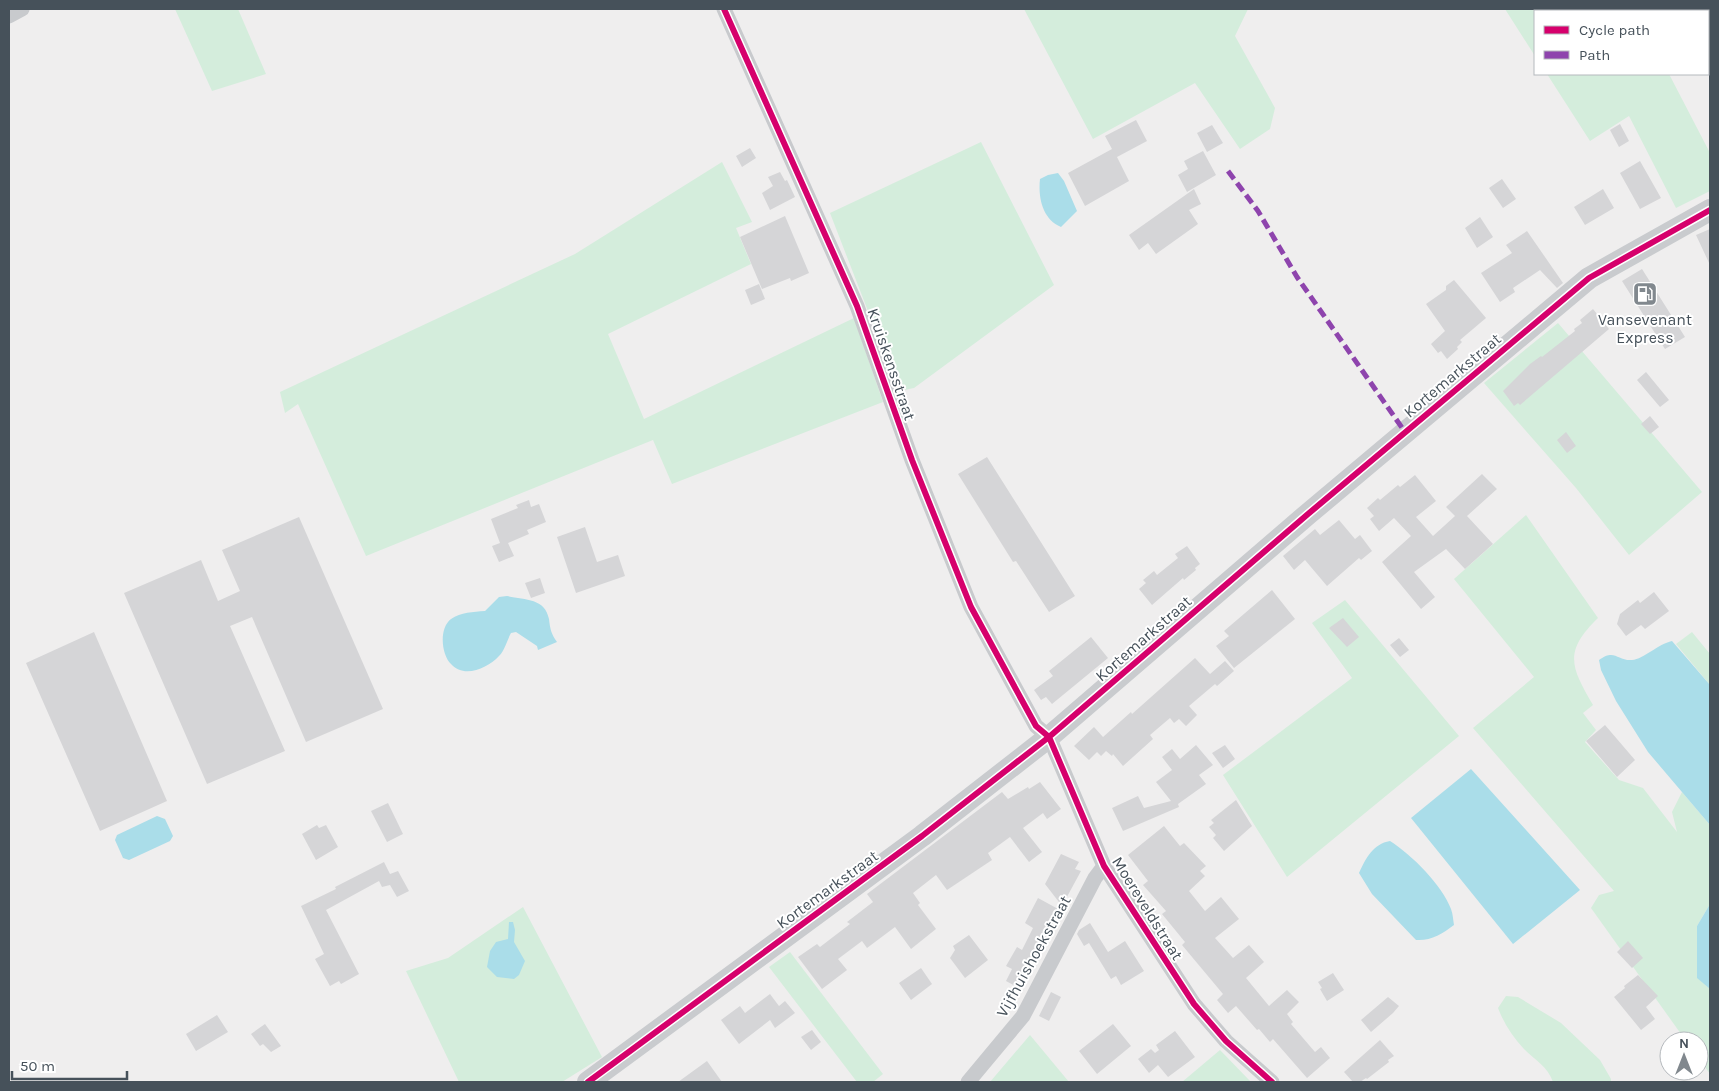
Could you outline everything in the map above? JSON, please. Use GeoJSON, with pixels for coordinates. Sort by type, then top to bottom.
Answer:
{"type":"FeatureCollection","features":[{"type":"Feature","properties":{"kind":"street"},"geometry":{"type":"LineString","coordinates":[[9,16],[22,9]]}},
{"type":"Feature","properties":{"kind":"street","name":"Kruiskensstraat"},"geometry":{"type":"LineString","coordinates":[[724,9],[858,306],[912,460],[971,607],[1043,732]]}},
{"type":"Feature","properties":{"kind":"street","name":"Kortemarkstraat"},"geometry":{"type":"LineString","coordinates":[[588,1082],[922,836],[1043,732],[1308,514],[1589,278],[1710,210]]}},
{"type":"Feature","properties":{"kind":"street","name":"Moereveldstraat"},"geometry":{"type":"LineString","coordinates":[[1043,732],[1104,866],[1194,1004],[1226,1041],[1272,1082]]}},
{"type":"Feature","properties":{"kind":"street","name":"Vijfhuishoekstraat"},"geometry":{"type":"LineString","coordinates":[[968,1082],[1023,1016],[1095,878],[1104,866]]}},
{"type":"Feature","properties":{"kind":"green space"},"geometry":{"type":"Polygon","coordinates":[[[175,9],[238,9],[266,74],[212,91],[175,9]]]}},
{"type":"Feature","properties":{"kind":"green space"},"geometry":{"type":"Polygon","coordinates":[[[1024,9],[1248,9],[1235,36],[1275,108],[1270,129],[1240,149],[1195,83],[1093,139],[1024,9]]]}},
{"type":"Feature","properties":{"kind":"green space"},"geometry":{"type":"Polygon","coordinates":[[[1505,9],[1682,9],[1534,10],[1534,54],[1505,9]]]}},
{"type":"Feature","properties":{"kind":"green space"},"geometry":{"type":"Polygon","coordinates":[[[1548,75],[1670,75],[1710,153],[1710,191],[1676,208],[1629,116],[1590,141],[1548,75]]]}},
{"type":"Feature","properties":{"kind":"green space"},"geometry":{"type":"Polygon","coordinates":[[[981,142],[1054,285],[914,388],[899,391],[830,213],[981,142]]]}},
{"type":"Feature","properties":{"kind":"green space"},"geometry":{"type":"Polygon","coordinates":[[[722,162],[752,222],[736,228],[751,264],[608,334],[644,419],[854,318],[883,402],[672,484],[653,440],[366,556],[298,404],[285,413],[280,392],[575,254],[722,162]]]}},
{"type":"Feature","properties":{"kind":"green space"},"geometry":{"type":"Polygon","coordinates":[[[1558,323],[1702,492],[1629,555],[1576,488],[1484,383],[1558,323]]]}},
{"type":"Feature","properties":{"kind":"green space"},"geometry":{"type":"Polygon","coordinates":[[[1526,515],[1598,618],[1579,641],[1575,650],[1576,670],[1593,705],[1583,713],[1596,730],[1585,742],[1619,780],[1643,788],[1677,832],[1672,812],[1682,792],[1710,825],[1710,904],[1697,926],[1697,977],[1710,989],[1710,1074],[1709,1031],[1679,1031],[1591,908],[1599,895],[1614,891],[1473,728],[1534,677],[1454,579],[1526,515]]]}},
{"type":"Feature","properties":{"kind":"green space"},"geometry":{"type":"Polygon","coordinates":[[[1345,600],[1459,736],[1287,877],[1223,775],[1352,678],[1312,623],[1345,600]]]}},
{"type":"Feature","properties":{"kind":"green space"},"geometry":{"type":"Polygon","coordinates":[[[1692,632],[1710,654],[1710,685],[1676,644],[1692,632]]]}},
{"type":"Feature","properties":{"kind":"green space"},"geometry":{"type":"Polygon","coordinates":[[[523,907],[602,1057],[562,1082],[459,1082],[406,971],[448,958],[523,907]]]}},
{"type":"Feature","properties":{"kind":"green space"},"geometry":{"type":"Polygon","coordinates":[[[790,952],[883,1074],[873,1082],[857,1082],[769,967],[790,952]]]}},
{"type":"Feature","properties":{"kind":"green space"},"geometry":{"type":"Polygon","coordinates":[[[1506,996],[1518,997],[1561,1023],[1600,1060],[1611,1082],[1553,1082],[1545,1068],[1524,1049],[1506,1025],[1498,1008],[1506,996]]]}},
{"type":"Feature","properties":{"kind":"green space"},"geometry":{"type":"Polygon","coordinates":[[[1030,1035],[1069,1082],[990,1082],[1030,1035]]]}},
{"type":"Feature","properties":{"kind":"green space"},"geometry":{"type":"Polygon","coordinates":[[[1220,1050],[1251,1082],[1182,1082],[1220,1050]]]}},
{"type":"Feature","properties":{"kind":"water"},"geometry":{"type":"Polygon","coordinates":[[[1058,173],[1064,181],[1077,211],[1061,227],[1049,219],[1045,213],[1040,193],[1040,179],[1058,173]]]}},
{"type":"Feature","properties":{"kind":"water"},"geometry":{"type":"Polygon","coordinates":[[[507,596],[527,599],[543,607],[547,612],[552,634],[557,642],[538,650],[537,646],[516,632],[511,633],[501,654],[489,664],[469,671],[462,671],[456,668],[448,660],[443,648],[443,635],[447,623],[459,615],[485,611],[499,597],[507,596]]]}},
{"type":"Feature","properties":{"kind":"water"},"geometry":{"type":"Polygon","coordinates":[[[1672,641],[1710,685],[1710,825],[1648,752],[1616,701],[1601,670],[1599,660],[1604,657],[1613,655],[1627,660],[1637,659],[1672,641]]]}},
{"type":"Feature","properties":{"kind":"water"},"geometry":{"type":"Polygon","coordinates":[[[1471,769],[1580,890],[1513,944],[1411,818],[1471,769]]]}},
{"type":"Feature","properties":{"kind":"water"},"geometry":{"type":"Polygon","coordinates":[[[157,816],[165,819],[173,836],[170,841],[129,860],[123,858],[115,840],[117,835],[157,816]]]}},
{"type":"Feature","properties":{"kind":"water"},"geometry":{"type":"Polygon","coordinates":[[[1390,841],[1408,854],[1425,871],[1447,900],[1452,911],[1454,925],[1441,934],[1427,939],[1416,940],[1372,894],[1359,873],[1367,857],[1375,848],[1390,841]]]}},
{"type":"Feature","properties":{"kind":"water"},"geometry":{"type":"Polygon","coordinates":[[[1710,904],[1710,989],[1697,978],[1697,926],[1710,904]]]}},
{"type":"Feature","properties":{"kind":"water"},"geometry":{"type":"Polygon","coordinates":[[[509,922],[513,922],[515,930],[514,942],[525,961],[519,975],[514,979],[497,977],[487,967],[490,951],[496,942],[508,939],[509,922]]]}},
{"type":"Feature","properties":{"kind":"building"},"geometry":{"type":"Polygon","coordinates":[[[1136,120],[1147,141],[1117,157],[1129,181],[1085,206],[1068,173],[1112,149],[1105,136],[1136,120]]]}},
{"type":"Feature","properties":{"kind":"building"},"geometry":{"type":"Polygon","coordinates":[[[1620,124],[1629,141],[1619,147],[1610,130],[1620,124]]]}},
{"type":"Feature","properties":{"kind":"building"},"geometry":{"type":"Polygon","coordinates":[[[1212,125],[1223,143],[1207,152],[1197,133],[1212,125]]]}},
{"type":"Feature","properties":{"kind":"building"},"geometry":{"type":"Polygon","coordinates":[[[750,148],[756,158],[742,167],[736,156],[750,148]]]}},
{"type":"Feature","properties":{"kind":"building"},"geometry":{"type":"Polygon","coordinates":[[[1203,151],[1216,175],[1187,192],[1178,175],[1188,169],[1184,161],[1203,151]]]}},
{"type":"Feature","properties":{"kind":"building"},"geometry":{"type":"Polygon","coordinates":[[[1640,161],[1661,198],[1640,209],[1620,173],[1640,161]]]}},
{"type":"Feature","properties":{"kind":"building"},"geometry":{"type":"Polygon","coordinates":[[[780,172],[785,181],[787,180],[795,197],[770,210],[762,193],[773,186],[768,177],[780,172]]]}},
{"type":"Feature","properties":{"kind":"building"},"geometry":{"type":"Polygon","coordinates":[[[1502,179],[1516,199],[1503,208],[1489,188],[1502,179]]]}},
{"type":"Feature","properties":{"kind":"building"},"geometry":{"type":"Polygon","coordinates":[[[1194,189],[1201,204],[1189,210],[1198,224],[1156,254],[1148,243],[1139,250],[1129,235],[1194,189]]]}},
{"type":"Feature","properties":{"kind":"building"},"geometry":{"type":"Polygon","coordinates":[[[1603,189],[1614,208],[1585,225],[1574,207],[1603,189]]]}},
{"type":"Feature","properties":{"kind":"building"},"geometry":{"type":"Polygon","coordinates":[[[785,216],[809,273],[791,281],[790,278],[762,289],[740,237],[785,216]]]}},
{"type":"Feature","properties":{"kind":"building"},"geometry":{"type":"Polygon","coordinates":[[[1480,217],[1493,237],[1477,248],[1465,228],[1480,217]]]}},
{"type":"Feature","properties":{"kind":"building"},"geometry":{"type":"Polygon","coordinates":[[[1710,229],[1710,265],[1696,235],[1710,229]]]}},
{"type":"Feature","properties":{"kind":"building"},"geometry":{"type":"Polygon","coordinates":[[[1527,231],[1563,283],[1557,288],[1540,270],[1513,288],[1515,292],[1500,302],[1481,273],[1512,253],[1506,245],[1527,231]]]}},
{"type":"Feature","properties":{"kind":"building"},"geometry":{"type":"Polygon","coordinates":[[[1642,269],[1685,337],[1665,349],[1622,281],[1642,269]]]}},
{"type":"Feature","properties":{"kind":"building"},"geometry":{"type":"Polygon","coordinates":[[[1454,280],[1486,318],[1460,340],[1462,342],[1457,347],[1458,349],[1447,359],[1441,351],[1438,353],[1431,344],[1445,331],[1426,304],[1446,290],[1446,286],[1454,280]]]}},
{"type":"Feature","properties":{"kind":"building"},"geometry":{"type":"Polygon","coordinates":[[[759,284],[765,299],[751,305],[745,290],[759,284]]]}},
{"type":"Feature","properties":{"kind":"building"},"geometry":{"type":"Polygon","coordinates":[[[1593,309],[1609,329],[1520,405],[1518,403],[1514,406],[1503,391],[1530,364],[1575,331],[1574,329],[1582,323],[1580,320],[1593,309]]]}},
{"type":"Feature","properties":{"kind":"building"},"geometry":{"type":"Polygon","coordinates":[[[1646,372],[1669,400],[1660,407],[1637,380],[1646,372]]]}},
{"type":"Feature","properties":{"kind":"building"},"geometry":{"type":"Polygon","coordinates":[[[1650,416],[1659,427],[1650,434],[1641,424],[1650,416]]]}},
{"type":"Feature","properties":{"kind":"building"},"geometry":{"type":"Polygon","coordinates":[[[1566,432],[1576,446],[1567,453],[1557,440],[1566,432]]]}},
{"type":"Feature","properties":{"kind":"building"},"geometry":{"type":"Polygon","coordinates":[[[987,457],[1075,596],[1049,612],[1016,561],[1013,562],[958,474],[987,457]]]}},
{"type":"Feature","properties":{"kind":"building"},"geometry":{"type":"Polygon","coordinates":[[[1482,474],[1497,489],[1467,516],[1493,544],[1465,569],[1446,549],[1414,572],[1435,597],[1421,609],[1382,562],[1411,536],[1394,518],[1379,531],[1370,519],[1374,516],[1367,508],[1378,498],[1380,500],[1398,485],[1400,487],[1415,475],[1436,501],[1416,517],[1433,536],[1455,516],[1446,507],[1482,474]]]}},
{"type":"Feature","properties":{"kind":"building"},"geometry":{"type":"Polygon","coordinates":[[[529,500],[531,507],[539,504],[546,522],[527,530],[529,534],[508,543],[514,556],[499,562],[492,546],[500,543],[491,519],[518,508],[516,505],[529,500]]]}},
{"type":"Feature","properties":{"kind":"building"},"geometry":{"type":"Polygon","coordinates":[[[299,517],[383,709],[306,742],[252,617],[230,626],[285,751],[207,784],[124,593],[201,560],[218,601],[240,591],[222,550],[299,517]]]}},
{"type":"Feature","properties":{"kind":"building"},"geometry":{"type":"Polygon","coordinates":[[[1339,520],[1355,539],[1360,535],[1372,551],[1361,560],[1359,558],[1327,586],[1305,560],[1294,570],[1283,556],[1315,529],[1320,535],[1339,520]]]}},
{"type":"Feature","properties":{"kind":"building"},"geometry":{"type":"Polygon","coordinates":[[[585,527],[597,562],[618,555],[625,576],[576,593],[557,537],[585,527]]]}},
{"type":"Feature","properties":{"kind":"building"},"geometry":{"type":"Polygon","coordinates":[[[1187,546],[1200,564],[1195,568],[1196,570],[1184,580],[1183,578],[1152,605],[1139,589],[1146,583],[1143,580],[1154,571],[1157,575],[1178,558],[1175,554],[1187,546]]]}},
{"type":"Feature","properties":{"kind":"building"},"geometry":{"type":"Polygon","coordinates":[[[540,578],[545,593],[531,598],[525,583],[540,578]]]}},
{"type":"Feature","properties":{"kind":"building"},"geometry":{"type":"Polygon","coordinates":[[[1272,590],[1295,619],[1234,668],[1216,646],[1229,636],[1224,631],[1272,590]]]}},
{"type":"Feature","properties":{"kind":"building"},"geometry":{"type":"Polygon","coordinates":[[[1654,592],[1669,611],[1645,629],[1641,625],[1626,636],[1617,624],[1620,614],[1638,600],[1640,603],[1654,592]]]}},
{"type":"Feature","properties":{"kind":"building"},"geometry":{"type":"Polygon","coordinates":[[[1343,618],[1359,637],[1347,647],[1329,628],[1343,618]]]}},
{"type":"Feature","properties":{"kind":"building"},"geometry":{"type":"Polygon","coordinates":[[[94,632],[167,801],[100,831],[26,663],[94,632]]]}},
{"type":"Feature","properties":{"kind":"building"},"geometry":{"type":"Polygon","coordinates":[[[1091,637],[1108,658],[1052,704],[1046,697],[1041,700],[1034,690],[1053,676],[1049,671],[1091,637]]]}},
{"type":"Feature","properties":{"kind":"building"},"geometry":{"type":"Polygon","coordinates":[[[1399,638],[1409,650],[1400,657],[1390,645],[1399,638]]]}},
{"type":"Feature","properties":{"kind":"building"},"geometry":{"type":"Polygon","coordinates":[[[1195,658],[1210,674],[1225,661],[1234,671],[1189,706],[1197,715],[1186,726],[1179,719],[1174,723],[1170,718],[1150,735],[1153,739],[1123,766],[1113,754],[1112,756],[1106,751],[1101,756],[1097,752],[1089,760],[1074,746],[1094,727],[1103,737],[1195,658]]]}},
{"type":"Feature","properties":{"kind":"building"},"geometry":{"type":"Polygon","coordinates":[[[1605,725],[1635,760],[1617,777],[1586,741],[1605,725]]]}},
{"type":"Feature","properties":{"kind":"building"},"geometry":{"type":"Polygon","coordinates":[[[1196,745],[1213,765],[1199,775],[1206,784],[1178,804],[1179,807],[1123,831],[1112,808],[1138,796],[1144,808],[1171,801],[1156,782],[1172,770],[1162,757],[1172,749],[1180,759],[1196,745]]]}},
{"type":"Feature","properties":{"kind":"building"},"geometry":{"type":"Polygon","coordinates":[[[1225,745],[1235,759],[1223,768],[1212,753],[1225,745]]]}},
{"type":"Feature","properties":{"kind":"building"},"geometry":{"type":"Polygon","coordinates":[[[1040,782],[1061,809],[1047,819],[1043,813],[1023,828],[1042,852],[1029,862],[1010,837],[988,853],[992,860],[947,890],[936,875],[913,893],[920,903],[918,905],[936,929],[911,949],[895,927],[867,948],[862,941],[838,959],[847,970],[822,989],[798,957],[817,944],[820,947],[850,924],[847,922],[873,902],[867,894],[1002,792],[1008,799],[1040,782]]]}},
{"type":"Feature","properties":{"kind":"building"},"geometry":{"type":"Polygon","coordinates":[[[1236,800],[1252,826],[1224,851],[1213,838],[1216,835],[1209,827],[1214,823],[1211,820],[1236,800]]]}},
{"type":"Feature","properties":{"kind":"building"},"geometry":{"type":"Polygon","coordinates":[[[388,803],[403,834],[387,842],[371,811],[388,803]]]}},
{"type":"Feature","properties":{"kind":"building"},"geometry":{"type":"Polygon","coordinates":[[[317,825],[319,828],[326,825],[338,847],[316,860],[302,834],[317,825]]]}},
{"type":"Feature","properties":{"kind":"building"},"geometry":{"type":"Polygon","coordinates":[[[1164,826],[1180,846],[1184,843],[1206,866],[1200,871],[1205,876],[1189,891],[1205,911],[1221,897],[1239,919],[1215,938],[1233,958],[1249,945],[1264,962],[1246,978],[1269,1006],[1287,990],[1299,1002],[1287,1014],[1293,1022],[1291,1024],[1315,1052],[1321,1047],[1330,1058],[1307,1078],[1273,1039],[1270,1042],[1236,1006],[1228,1013],[1217,1000],[1223,994],[1182,945],[1185,942],[1162,914],[1166,911],[1143,885],[1148,881],[1128,855],[1164,826]]]}},
{"type":"Feature","properties":{"kind":"building"},"geometry":{"type":"Polygon","coordinates":[[[1061,854],[1079,862],[1075,869],[1081,871],[1062,906],[1045,884],[1061,854]]]}},
{"type":"Feature","properties":{"kind":"building"},"geometry":{"type":"Polygon","coordinates":[[[384,862],[390,874],[398,871],[409,891],[397,897],[390,885],[382,887],[379,881],[326,910],[359,974],[341,984],[339,981],[330,986],[315,959],[324,954],[301,906],[384,862]]]}},
{"type":"Feature","properties":{"kind":"building"},"geometry":{"type":"Polygon","coordinates":[[[1038,898],[1060,910],[1019,988],[1006,981],[1012,969],[1006,966],[1017,947],[1022,950],[1033,928],[1025,923],[1038,898]]]}},
{"type":"Feature","properties":{"kind":"building"},"geometry":{"type":"Polygon","coordinates":[[[1090,923],[1108,952],[1125,941],[1144,971],[1121,985],[1116,976],[1111,979],[1089,943],[1084,946],[1077,934],[1079,930],[1090,923]]]}},
{"type":"Feature","properties":{"kind":"building"},"geometry":{"type":"Polygon","coordinates":[[[969,935],[988,960],[965,978],[950,958],[955,950],[953,946],[969,935]]]}},
{"type":"Feature","properties":{"kind":"building"},"geometry":{"type":"Polygon","coordinates":[[[1628,941],[1643,958],[1632,968],[1617,952],[1628,941]]]}},
{"type":"Feature","properties":{"kind":"building"},"geometry":{"type":"Polygon","coordinates":[[[921,968],[932,984],[911,1000],[899,983],[921,968]]]}},
{"type":"Feature","properties":{"kind":"building"},"geometry":{"type":"Polygon","coordinates":[[[1333,973],[1344,990],[1327,1001],[1318,982],[1333,973]]]}},
{"type":"Feature","properties":{"kind":"building"},"geometry":{"type":"Polygon","coordinates":[[[1638,975],[1658,996],[1646,1007],[1655,1019],[1641,1030],[1614,997],[1638,975]]]}},
{"type":"Feature","properties":{"kind":"building"},"geometry":{"type":"Polygon","coordinates":[[[1051,992],[1061,997],[1049,1021],[1039,1016],[1051,992]]]}},
{"type":"Feature","properties":{"kind":"building"},"geometry":{"type":"Polygon","coordinates":[[[770,994],[779,1006],[785,1001],[795,1013],[775,1028],[770,1020],[739,1044],[721,1020],[740,1006],[745,1013],[770,994]]]}},
{"type":"Feature","properties":{"kind":"building"},"geometry":{"type":"Polygon","coordinates":[[[1388,997],[1399,1006],[1371,1032],[1361,1020],[1388,997]]]}},
{"type":"Feature","properties":{"kind":"building"},"geometry":{"type":"Polygon","coordinates":[[[217,1015],[228,1032],[196,1051],[186,1034],[217,1015]]]}},
{"type":"Feature","properties":{"kind":"building"},"geometry":{"type":"Polygon","coordinates":[[[265,1024],[281,1046],[271,1052],[263,1044],[260,1046],[251,1034],[265,1024]]]}},
{"type":"Feature","properties":{"kind":"building"},"geometry":{"type":"Polygon","coordinates":[[[1113,1024],[1131,1046],[1097,1074],[1079,1051],[1113,1024]]]}},
{"type":"Feature","properties":{"kind":"building"},"geometry":{"type":"Polygon","coordinates":[[[812,1030],[821,1042],[811,1050],[801,1037],[812,1030]]]}},
{"type":"Feature","properties":{"kind":"building"},"geometry":{"type":"Polygon","coordinates":[[[1175,1031],[1195,1057],[1168,1077],[1158,1065],[1149,1073],[1138,1059],[1151,1049],[1155,1053],[1159,1050],[1156,1045],[1175,1031]]]}},
{"type":"Feature","properties":{"kind":"building"},"geometry":{"type":"Polygon","coordinates":[[[1380,1040],[1394,1056],[1367,1079],[1353,1082],[1344,1072],[1380,1040]]]}},
{"type":"Feature","properties":{"kind":"building"},"geometry":{"type":"Polygon","coordinates":[[[707,1061],[722,1082],[678,1082],[707,1061]]]}},
{"type":"Feature","properties":{"kind":"marked path"},"geometry":{"type":"LineString","coordinates":[[1228,171],[1258,211],[1297,277],[1405,432]]}},
{"type":"Feature","properties":{"kind":"cycle path"},"geometry":{"type":"LineString","coordinates":[[724,9],[857,306],[912,460],[971,607],[1036,726],[1049,737],[1104,866],[1194,1004],[1226,1041],[1272,1082]]}},
{"type":"Feature","properties":{"kind":"cycle path"},"geometry":{"type":"LineString","coordinates":[[588,1082],[922,836],[1049,737],[1308,514],[1589,278],[1710,210]]}},
{"type":"Feature","properties":{"kind":"place","name":"Vansevenant Express"},"geometry":{"type":"Point","coordinates":[1645,294]}}]}
